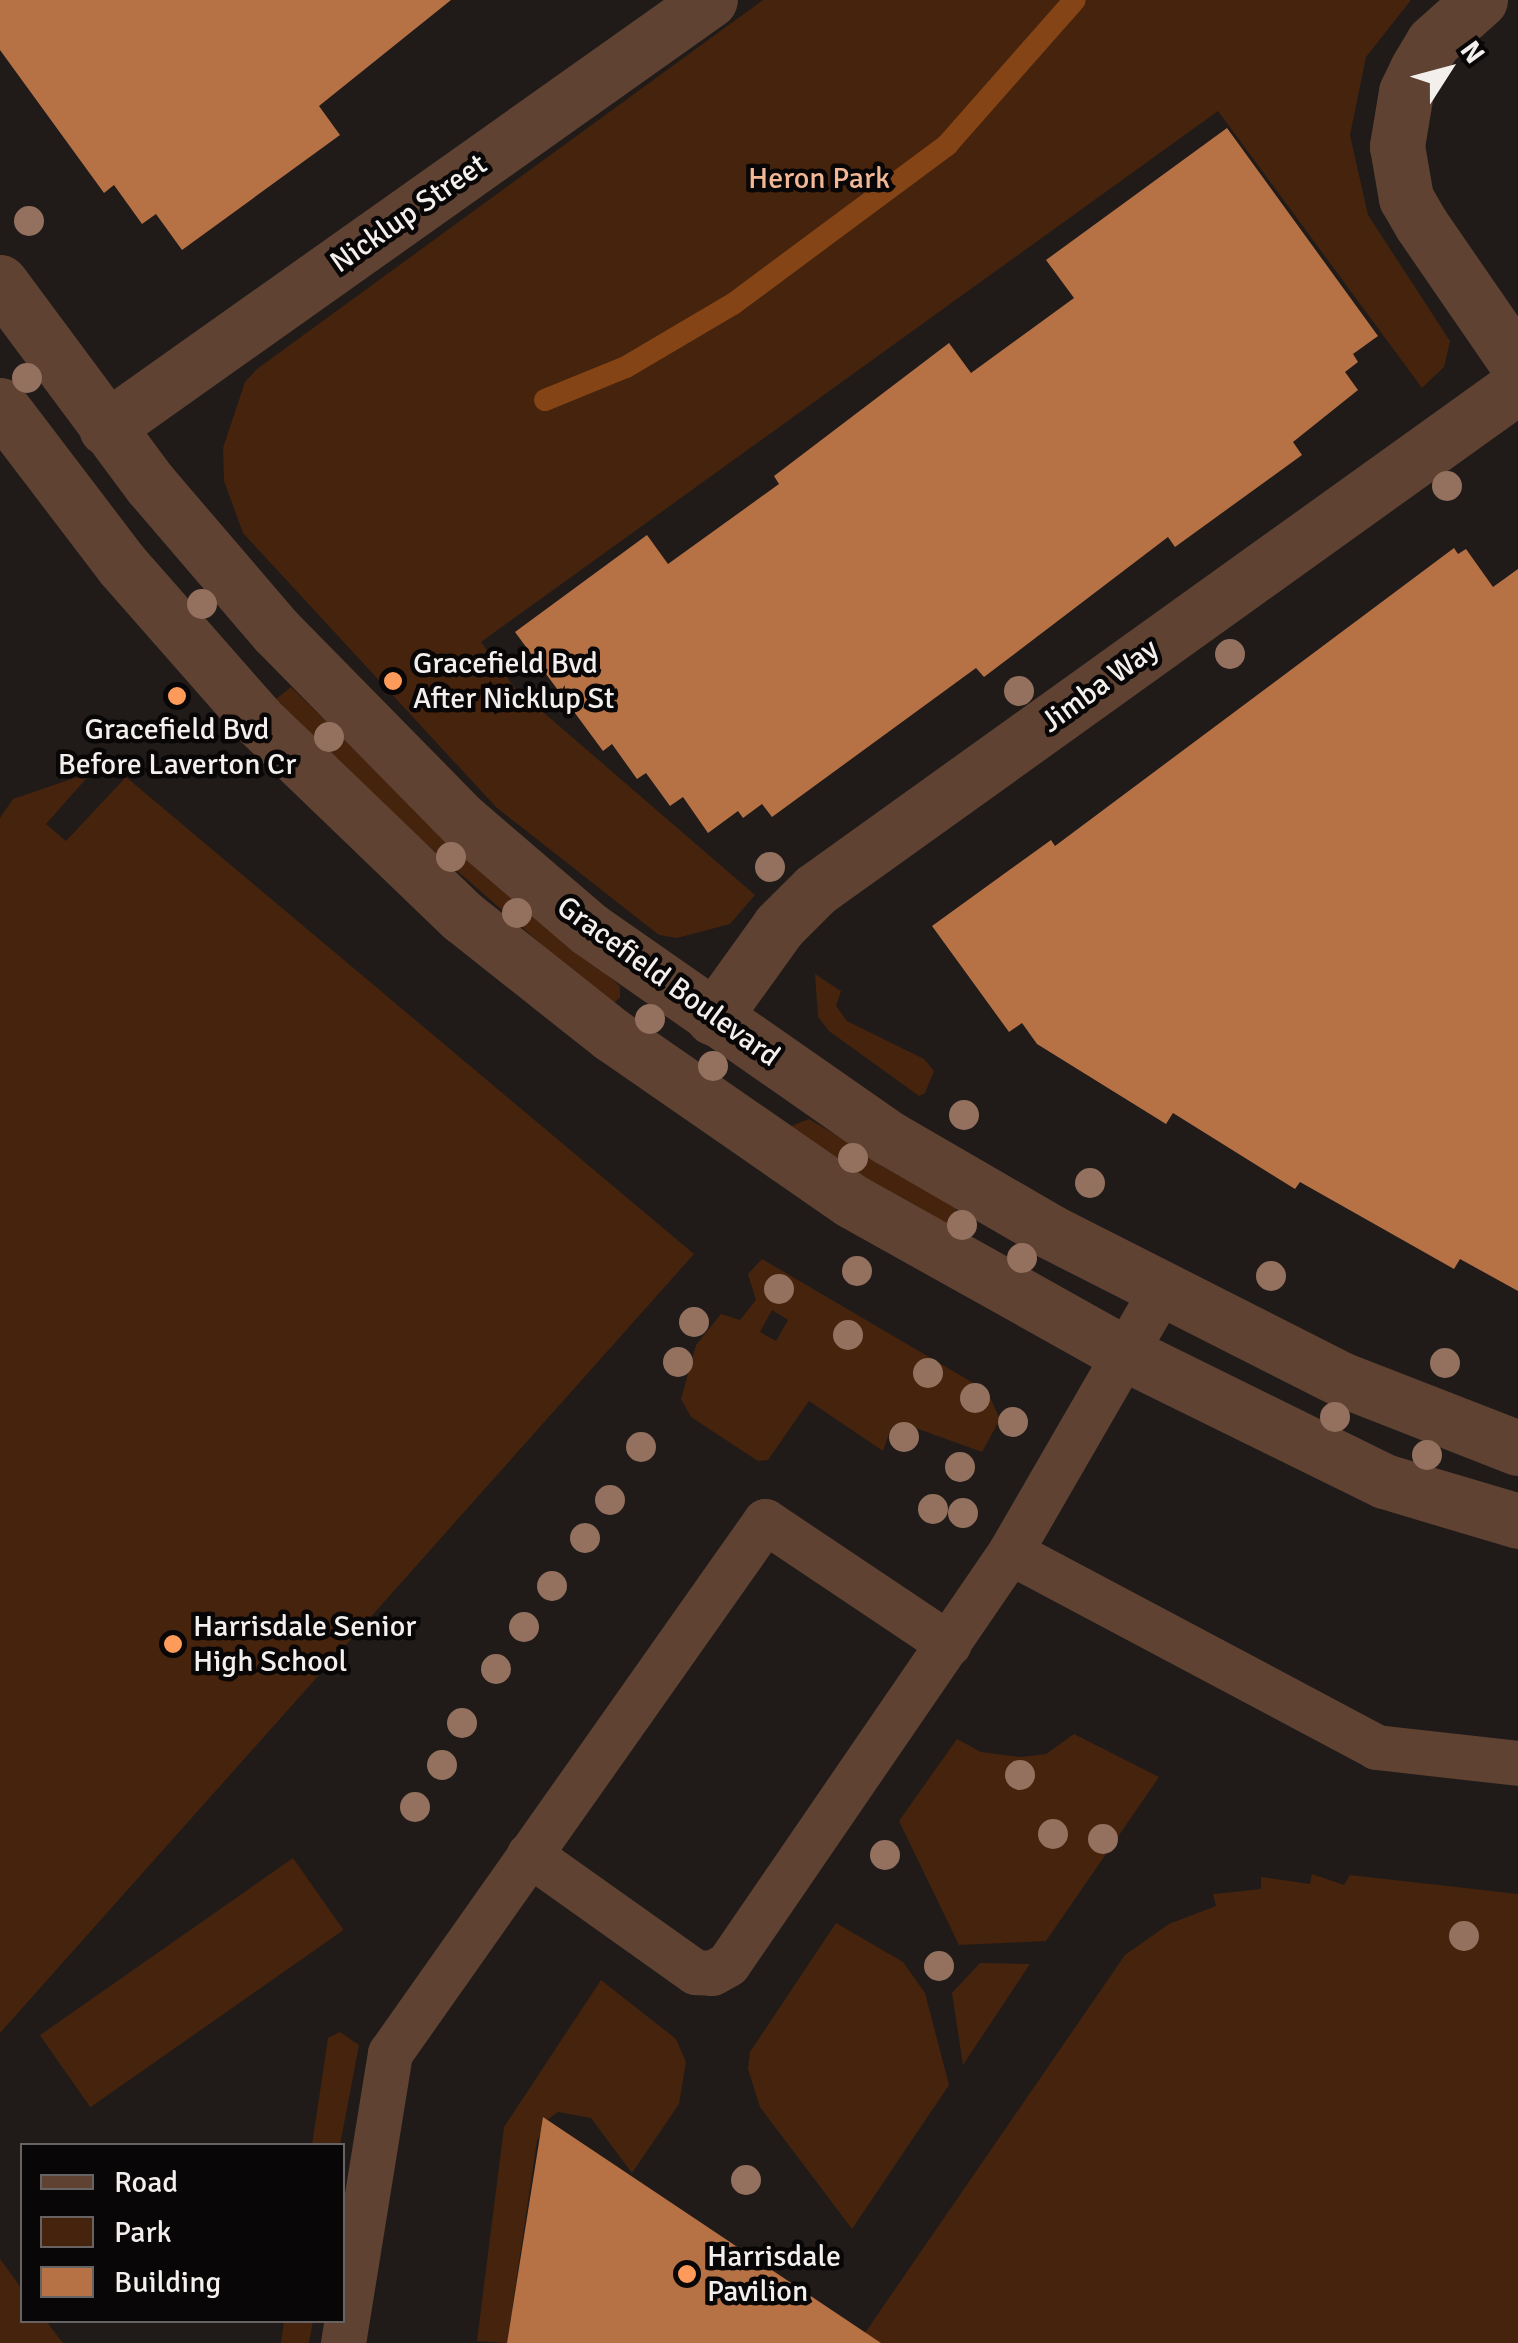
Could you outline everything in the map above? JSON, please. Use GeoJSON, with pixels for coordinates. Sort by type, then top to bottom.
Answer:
{"type":"FeatureCollection","features":[{"type":"Feature","properties":{"kind":"street","name":"Nicklup Street"},"geometry":{"type":"LineString","coordinates":[[106,428],[710,0]]}},
{"type":"Feature","properties":{"kind":"street"},"geometry":{"type":"LineString","coordinates":[[1480,0],[1433,42],[1417,69],[1406,92],[1397,146],[1406,198],[1518,364]]}},
{"type":"Feature","properties":{"kind":"street","name":"Gracefield Boulevard"},"geometry":{"type":"LineString","coordinates":[[0,282],[106,428],[235,586],[401,762],[589,929],[712,1018],[916,1154],[1161,1290],[1341,1380],[1518,1448]]}},
{"type":"Feature","properties":{"kind":"street","name":"Jimba Way"},"geometry":{"type":"LineString","coordinates":[[712,1018],[779,926],[816,890],[1518,386]]}},
{"type":"Feature","properties":{"kind":"street"},"geometry":{"type":"LineString","coordinates":[[0,406],[121,564],[251,712],[463,917],[788,1161],[1126,1354],[1384,1480],[1518,1521]]}},
{"type":"Feature","properties":{"kind":"lane"},"geometry":{"type":"LineString","coordinates":[[529,1854],[695,1972],[712,1973],[728,1964],[1010,1552],[1161,1290]]}},
{"type":"Feature","properties":{"kind":"lane"},"geometry":{"type":"LineString","coordinates":[[343,2343],[390,2053],[765,1521],[948,1644]]}},
{"type":"Feature","properties":{"kind":"lane"},"geometry":{"type":"LineString","coordinates":[[1010,1552],[1376,1748],[1518,1764]]}},
{"type":"Feature","properties":{"kind":"green space","name":"Heron Park"},"geometry":{"type":"Polygon","coordinates":[[[763,0],[1411,0],[1366,57],[1350,135],[1368,215],[1450,341],[1444,367],[1422,388],[1218,111],[481,642],[514,687],[755,895],[730,924],[677,938],[659,935],[496,807],[243,533],[224,481],[223,448],[245,382],[257,369],[763,0]]]}},
{"type":"Feature","properties":{"kind":"green space"},"geometry":{"type":"Polygon","coordinates":[[[291,687],[423,816],[620,986],[620,998],[613,1003],[572,971],[391,813],[276,699],[291,687]]]}},
{"type":"Feature","properties":{"kind":"green space","name":"Harrisdale Senior High School"},"geometry":{"type":"Polygon","coordinates":[[[92,772],[46,824],[66,841],[126,777],[694,1254],[0,2033],[0,818],[13,799],[92,772]]]}},
{"type":"Feature","properties":{"kind":"green space"},"geometry":{"type":"Polygon","coordinates":[[[815,974],[841,991],[836,1006],[847,1021],[924,1059],[934,1071],[925,1093],[919,1096],[829,1031],[818,1017],[815,974]]]}},
{"type":"Feature","properties":{"kind":"green space"},"geometry":{"type":"Polygon","coordinates":[[[809,1119],[956,1206],[956,1224],[949,1229],[810,1145],[791,1126],[809,1119]]]}},
{"type":"Feature","properties":{"kind":"green space"},"geometry":{"type":"Polygon","coordinates":[[[762,1259],[987,1391],[1000,1419],[982,1452],[913,1427],[891,1428],[883,1451],[809,1401],[768,1460],[758,1461],[691,1417],[681,1399],[696,1345],[721,1314],[740,1320],[756,1300],[748,1274],[762,1259]],[[772,1310],[760,1332],[776,1341],[788,1320],[772,1310]]]}},
{"type":"Feature","properties":{"kind":"green space"},"geometry":{"type":"Polygon","coordinates":[[[1074,1734],[1159,1777],[1046,1941],[959,1945],[899,1821],[957,1739],[981,1752],[1021,1757],[1046,1754],[1074,1734]]]}},
{"type":"Feature","properties":{"kind":"green space"},"geometry":{"type":"Polygon","coordinates":[[[293,1858],[343,1930],[90,2107],[40,2035],[293,1858]]]}},
{"type":"Feature","properties":{"kind":"green space"},"geometry":{"type":"Polygon","coordinates":[[[1312,1874],[1344,1885],[1350,1875],[1518,1894],[1518,2343],[858,2343],[1125,1955],[1169,1924],[1216,1906],[1213,1894],[1261,1889],[1261,1877],[1310,1884],[1312,1874]]]}},
{"type":"Feature","properties":{"kind":"green space"},"geometry":{"type":"Polygon","coordinates":[[[836,1923],[903,1962],[925,1993],[949,2085],[852,2229],[760,2107],[748,2069],[750,2052],[836,1923]]]}},
{"type":"Feature","properties":{"kind":"green space"},"geometry":{"type":"Polygon","coordinates":[[[980,1963],[1030,1964],[963,2065],[952,1993],[980,1963]]]}},
{"type":"Feature","properties":{"kind":"green space"},"geometry":{"type":"Polygon","coordinates":[[[601,1980],[676,2039],[686,2062],[679,2104],[632,2173],[591,2118],[558,2112],[547,2120],[537,2141],[507,2343],[477,2341],[504,2127],[601,1980]]]}},
{"type":"Feature","properties":{"kind":"green space"},"geometry":{"type":"Polygon","coordinates":[[[340,2032],[359,2045],[340,2143],[312,2143],[328,2038],[340,2032]]]}},
{"type":"Feature","properties":{"kind":"green space"},"geometry":{"type":"Polygon","coordinates":[[[0,2259],[20,2286],[20,2323],[48,2323],[63,2343],[0,2343],[0,2259]]]}},
{"type":"Feature","properties":{"kind":"green space"},"geometry":{"type":"Polygon","coordinates":[[[284,2323],[313,2323],[309,2343],[281,2343],[284,2323]]]}},
{"type":"Feature","properties":{"kind":"building"},"geometry":{"type":"Polygon","coordinates":[[[0,0],[451,0],[319,106],[340,135],[182,250],[156,214],[142,224],[114,185],[104,193],[0,50],[0,0]]]}},
{"type":"Feature","properties":{"kind":"building"},"geometry":{"type":"Polygon","coordinates":[[[1227,128],[1378,336],[1353,354],[1358,362],[1345,372],[1358,390],[1293,442],[1302,455],[1175,547],[1168,537],[984,677],[976,668],[772,817],[762,804],[743,818],[738,811],[708,833],[683,797],[670,806],[646,773],[637,779],[612,744],[603,751],[515,632],[647,535],[668,564],[779,484],[774,476],[949,343],[971,373],[1074,298],[1046,260],[1227,128]]]}},
{"type":"Feature","properties":{"kind":"building"},"geometry":{"type":"Polygon","coordinates":[[[1454,548],[1458,554],[1466,549],[1493,587],[1518,569],[1518,1291],[1460,1259],[1454,1269],[1300,1182],[1295,1189],[1173,1113],[1166,1124],[1037,1044],[1022,1023],[1009,1032],[932,926],[1051,840],[1055,846],[1454,548]]]}},
{"type":"Feature","properties":{"kind":"building"},"geometry":{"type":"Polygon","coordinates":[[[543,2117],[881,2343],[507,2343],[543,2117]]]}},
{"type":"Feature","properties":{"kind":"waterway"},"geometry":{"type":"LineString","coordinates":[[545,400],[626,367],[733,304],[947,145],[1075,0]]}},
{"type":"Feature","properties":{"kind":"place","name":"Gracefield Bvd After Nicklup St"},"geometry":{"type":"Point","coordinates":[393,681]}},
{"type":"Feature","properties":{"kind":"place","name":"Gracefield Bvd Before Laverton Cr"},"geometry":{"type":"Point","coordinates":[177,696]}},
{"type":"Feature","properties":{"kind":"place","name":"Harrisdale Senior High School"},"geometry":{"type":"Point","coordinates":[173,1644]}},
{"type":"Feature","properties":{"kind":"place","name":"Harrisdale Pavilion"},"geometry":{"type":"Point","coordinates":[687,2274]}}]}
